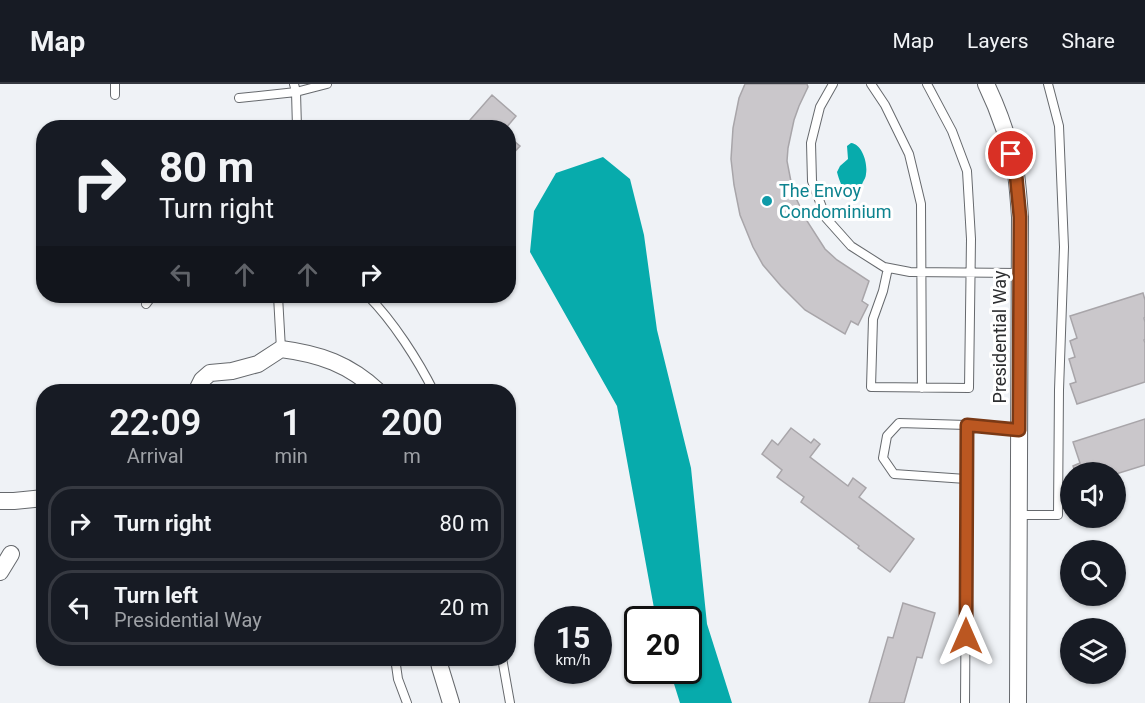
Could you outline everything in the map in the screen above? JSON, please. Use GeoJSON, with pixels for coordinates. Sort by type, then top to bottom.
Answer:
{"type":"FeatureCollection","features":[{"type":"Feature","properties":{"kind":"street","name":"Presidential Way"},"geometry":{"type":"LineString","coordinates":[[986,84],[1006,134],[1016,175],[1020,217],[1018,703]]}},
{"type":"Feature","properties":{"kind":"street"},"geometry":{"type":"LineString","coordinates":[[200,384],[210,373],[232,371],[258,364],[281,349],[317,355],[335,362],[350,369],[370,384]]}},
{"type":"Feature","properties":{"kind":"street"},"geometry":{"type":"LineString","coordinates":[[0,501],[36,499]]}},
{"type":"Feature","properties":{"kind":"street"},"geometry":{"type":"LineString","coordinates":[[0,572],[11,554]]}},
{"type":"Feature","properties":{"kind":"street"},"geometry":{"type":"LineString","coordinates":[[440,666],[451,703]]}},
{"type":"Feature","properties":{"kind":"lane"},"geometry":{"type":"LineString","coordinates":[[115,84],[115,95]]}},
{"type":"Feature","properties":{"kind":"lane"},"geometry":{"type":"LineString","coordinates":[[239,98],[327,84]]}},
{"type":"Feature","properties":{"kind":"lane"},"geometry":{"type":"LineString","coordinates":[[832,84],[820,107],[811,143],[812,181],[826,218],[851,246],[884,267],[910,272],[1020,273]]}},
{"type":"Feature","properties":{"kind":"lane"},"geometry":{"type":"LineString","coordinates":[[871,84],[885,105],[909,154],[921,204],[922,388]]}},
{"type":"Feature","properties":{"kind":"lane"},"geometry":{"type":"LineString","coordinates":[[888,268],[873,319],[871,387],[969,388],[971,238],[967,171],[952,130],[927,84]]}},
{"type":"Feature","properties":{"kind":"lane"},"geometry":{"type":"LineString","coordinates":[[1019,514],[1058,514],[1064,247],[1059,126],[1048,84]]}},
{"type":"Feature","properties":{"kind":"lane"},"geometry":{"type":"LineString","coordinates":[[295,88],[297,120]]}},
{"type":"Feature","properties":{"kind":"lane"},"geometry":{"type":"LineString","coordinates":[[278,303],[281,349]]}},
{"type":"Feature","properties":{"kind":"lane"},"geometry":{"type":"LineString","coordinates":[[376,303],[422,368],[430,384]]}},
{"type":"Feature","properties":{"kind":"lane"},"geometry":{"type":"LineString","coordinates":[[966,479],[894,474],[883,458],[887,436],[899,423],[967,425],[1019,430]]}},
{"type":"Feature","properties":{"kind":"lane"},"geometry":{"type":"LineString","coordinates":[[965,703],[967,425]]}},
{"type":"Feature","properties":{"kind":"lane"},"geometry":{"type":"LineString","coordinates":[[396,666],[406,703]]}},
{"type":"Feature","properties":{"kind":"lane"},"geometry":{"type":"LineString","coordinates":[[503,666],[510,703]]}},
{"type":"Feature","properties":{"kind":"water"},"geometry":{"type":"Polygon","coordinates":[[[851,143],[861,150],[866,170],[859,190],[851,195],[844,190],[837,172],[848,159],[847,146],[851,143]]]}},
{"type":"Feature","properties":{"kind":"water"},"geometry":{"type":"Polygon","coordinates":[[[603,157],[630,179],[644,235],[657,330],[691,468],[707,624],[732,703],[680,703],[674,684],[702,684],[702,606],[654,606],[617,406],[530,252],[534,211],[556,173],[603,157]]]}},
{"type":"Feature","properties":{"kind":"building","name":"The Envoy Condominium"},"geometry":{"type":"Polygon","coordinates":[[[745,84],[807,84],[808,87],[794,120],[788,148],[787,161],[793,192],[807,221],[825,249],[837,260],[869,281],[862,301],[868,305],[858,325],[851,321],[845,334],[805,310],[781,286],[763,265],[740,215],[731,159],[733,128],[739,98],[745,84]]]}},
{"type":"Feature","properties":{"kind":"building"},"geometry":{"type":"Polygon","coordinates":[[[492,95],[516,116],[513,120],[470,120],[492,95]]]}},
{"type":"Feature","properties":{"kind":"building"},"geometry":{"type":"Polygon","coordinates":[[[1143,293],[1145,300],[1145,382],[1077,404],[1070,384],[1076,382],[1069,359],[1075,357],[1070,341],[1077,338],[1070,316],[1143,293]]]}},
{"type":"Feature","properties":{"kind":"building"},"geometry":{"type":"Polygon","coordinates":[[[1145,419],[1145,465],[1126,471],[1126,462],[1080,462],[1073,442],[1145,419]]]}},
{"type":"Feature","properties":{"kind":"building"},"geometry":{"type":"Polygon","coordinates":[[[791,428],[811,443],[814,439],[820,444],[810,457],[848,486],[853,478],[866,488],[859,497],[914,539],[890,572],[801,502],[804,497],[777,477],[782,470],[762,454],[772,440],[778,445],[791,428]]]}},
{"type":"Feature","properties":{"kind":"building"},"geometry":{"type":"Polygon","coordinates":[[[903,603],[935,613],[922,658],[917,657],[904,703],[869,703],[888,637],[893,638],[903,603]]]}},
{"type":"Feature","properties":{"kind":"place","name":"The Envoy Condominium"},"geometry":{"type":"Point","coordinates":[767,201]}},
{"type":"Feature","properties":{"kind":"route"},"geometry":{"type":"LineString","coordinates":[[966,636],[967,425],[1019,430],[1020,217],[1016,175],[1011,154]]}}]}
